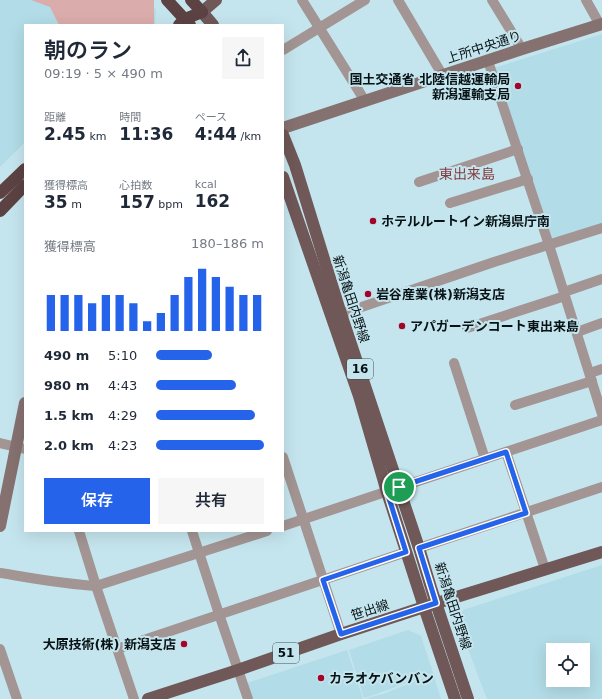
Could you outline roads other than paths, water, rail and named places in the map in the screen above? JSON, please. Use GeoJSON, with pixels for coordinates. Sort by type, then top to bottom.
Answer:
{"type":"FeatureCollection","features":[{"type":"Feature","properties":{"kind":"highway"},"geometry":{"type":"LineString","coordinates":[[167,0],[187,24],[202,12],[191,0]]}},
{"type":"Feature","properties":{"kind":"highway"},"geometry":{"type":"LineString","coordinates":[[0,193],[24,170]]}},
{"type":"Feature","properties":{"kind":"highway"},"geometry":{"type":"LineString","coordinates":[[0,212],[24,187]]}},
{"type":"Feature","properties":{"kind":"main road"},"geometry":{"type":"LineString","coordinates":[[212,24],[202,12],[216,0]]}},
{"type":"Feature","properties":{"kind":"main road","name":"新潟亀田内野線"},"geometry":{"type":"LineString","coordinates":[[284,138],[468,699]]}},
{"type":"Feature","properties":{"kind":"main road","name":"新潟亀田内野線"},"geometry":{"type":"LineString","coordinates":[[284,180],[359,396],[387,492],[454,699]]}},
{"type":"Feature","properties":{"kind":"main road","name":"笹出線"},"geometry":{"type":"LineString","coordinates":[[148,699],[238,670],[424,606],[602,552]]}},
{"type":"Feature","properties":{"kind":"street"},"geometry":{"type":"LineString","coordinates":[[302,0],[365,101]]}},
{"type":"Feature","properties":{"kind":"street"},"geometry":{"type":"LineString","coordinates":[[284,49],[365,0]]}},
{"type":"Feature","properties":{"kind":"street"},"geometry":{"type":"LineString","coordinates":[[398,0],[443,76]]}},
{"type":"Feature","properties":{"kind":"street"},"geometry":{"type":"LineString","coordinates":[[492,0],[522,49]]}},
{"type":"Feature","properties":{"kind":"street"},"geometry":{"type":"LineString","coordinates":[[586,0],[601,24]]}},
{"type":"Feature","properties":{"kind":"street","name":"上所中央通り"},"geometry":{"type":"LineString","coordinates":[[284,128],[601,24]]}},
{"type":"Feature","properties":{"kind":"street"},"geometry":{"type":"LineString","coordinates":[[488,61],[550,245],[602,414]]}},
{"type":"Feature","properties":{"kind":"street"},"geometry":{"type":"LineString","coordinates":[[420,182],[518,149]]}},
{"type":"Feature","properties":{"kind":"street"},"geometry":{"type":"LineString","coordinates":[[450,203],[528,179]]}},
{"type":"Feature","properties":{"kind":"street"},"geometry":{"type":"LineString","coordinates":[[341,314],[494,262],[602,228]]}},
{"type":"Feature","properties":{"kind":"street"},"geometry":{"type":"LineString","coordinates":[[467,328],[565,294],[602,279]]}},
{"type":"Feature","properties":{"kind":"street"},"geometry":{"type":"LineString","coordinates":[[577,332],[602,323]]}},
{"type":"Feature","properties":{"kind":"street"},"geometry":{"type":"LineString","coordinates":[[454,363],[486,459]]}},
{"type":"Feature","properties":{"kind":"street"},"geometry":{"type":"LineString","coordinates":[[515,405],[591,377],[602,369]]}},
{"type":"Feature","properties":{"kind":"street"},"geometry":{"type":"LineString","coordinates":[[0,526],[20,448],[24,412]]}},
{"type":"Feature","properties":{"kind":"street"},"geometry":{"type":"LineString","coordinates":[[284,526],[602,420]]}},
{"type":"Feature","properties":{"kind":"street"},"geometry":{"type":"LineString","coordinates":[[0,443],[20,448]]}},
{"type":"Feature","properties":{"kind":"street"},"geometry":{"type":"LineString","coordinates":[[506,452],[545,569]]}},
{"type":"Feature","properties":{"kind":"street"},"geometry":{"type":"LineString","coordinates":[[284,460],[341,634]]}},
{"type":"Feature","properties":{"kind":"street"},"geometry":{"type":"LineString","coordinates":[[419,548],[602,487]]}},
{"type":"Feature","properties":{"kind":"street"},"geometry":{"type":"LineString","coordinates":[[79,532],[134,699]]}},
{"type":"Feature","properties":{"kind":"street"},"geometry":{"type":"LineString","coordinates":[[192,532],[218,614],[248,699]]}},
{"type":"Feature","properties":{"kind":"street"},"geometry":{"type":"LineString","coordinates":[[0,573],[40,580],[96,586],[264,532]]}},
{"type":"Feature","properties":{"kind":"street"},"geometry":{"type":"LineString","coordinates":[[117,648],[406,552]]}},
{"type":"Feature","properties":{"kind":"street"},"geometry":{"type":"LineString","coordinates":[[0,649],[17,699]]}},
{"type":"Feature","properties":{"kind":"place","name":"国土交通省 北陸信越運輸局 新潟運輸支局"},"geometry":{"type":"Point","coordinates":[518,86]}},
{"type":"Feature","properties":{"kind":"place","name":"ホテルルートイン新潟県庁南"},"geometry":{"type":"Point","coordinates":[373,221]}},
{"type":"Feature","properties":{"kind":"place","name":"岩谷産業(株)新潟支店"},"geometry":{"type":"Point","coordinates":[368,294]}},
{"type":"Feature","properties":{"kind":"place","name":"アパガーデンコート東出来島"},"geometry":{"type":"Point","coordinates":[402,326]}},
{"type":"Feature","properties":{"kind":"place","name":"大原技術(株) 新潟支店"},"geometry":{"type":"Point","coordinates":[184,644]}},
{"type":"Feature","properties":{"kind":"place","name":"カラオケバンバン"},"geometry":{"type":"Point","coordinates":[321,678]}},
{"type":"Feature","properties":{"kind":"district","name":"東出来島"},"geometry":{"type":"Point","coordinates":[467,174]}}]}
